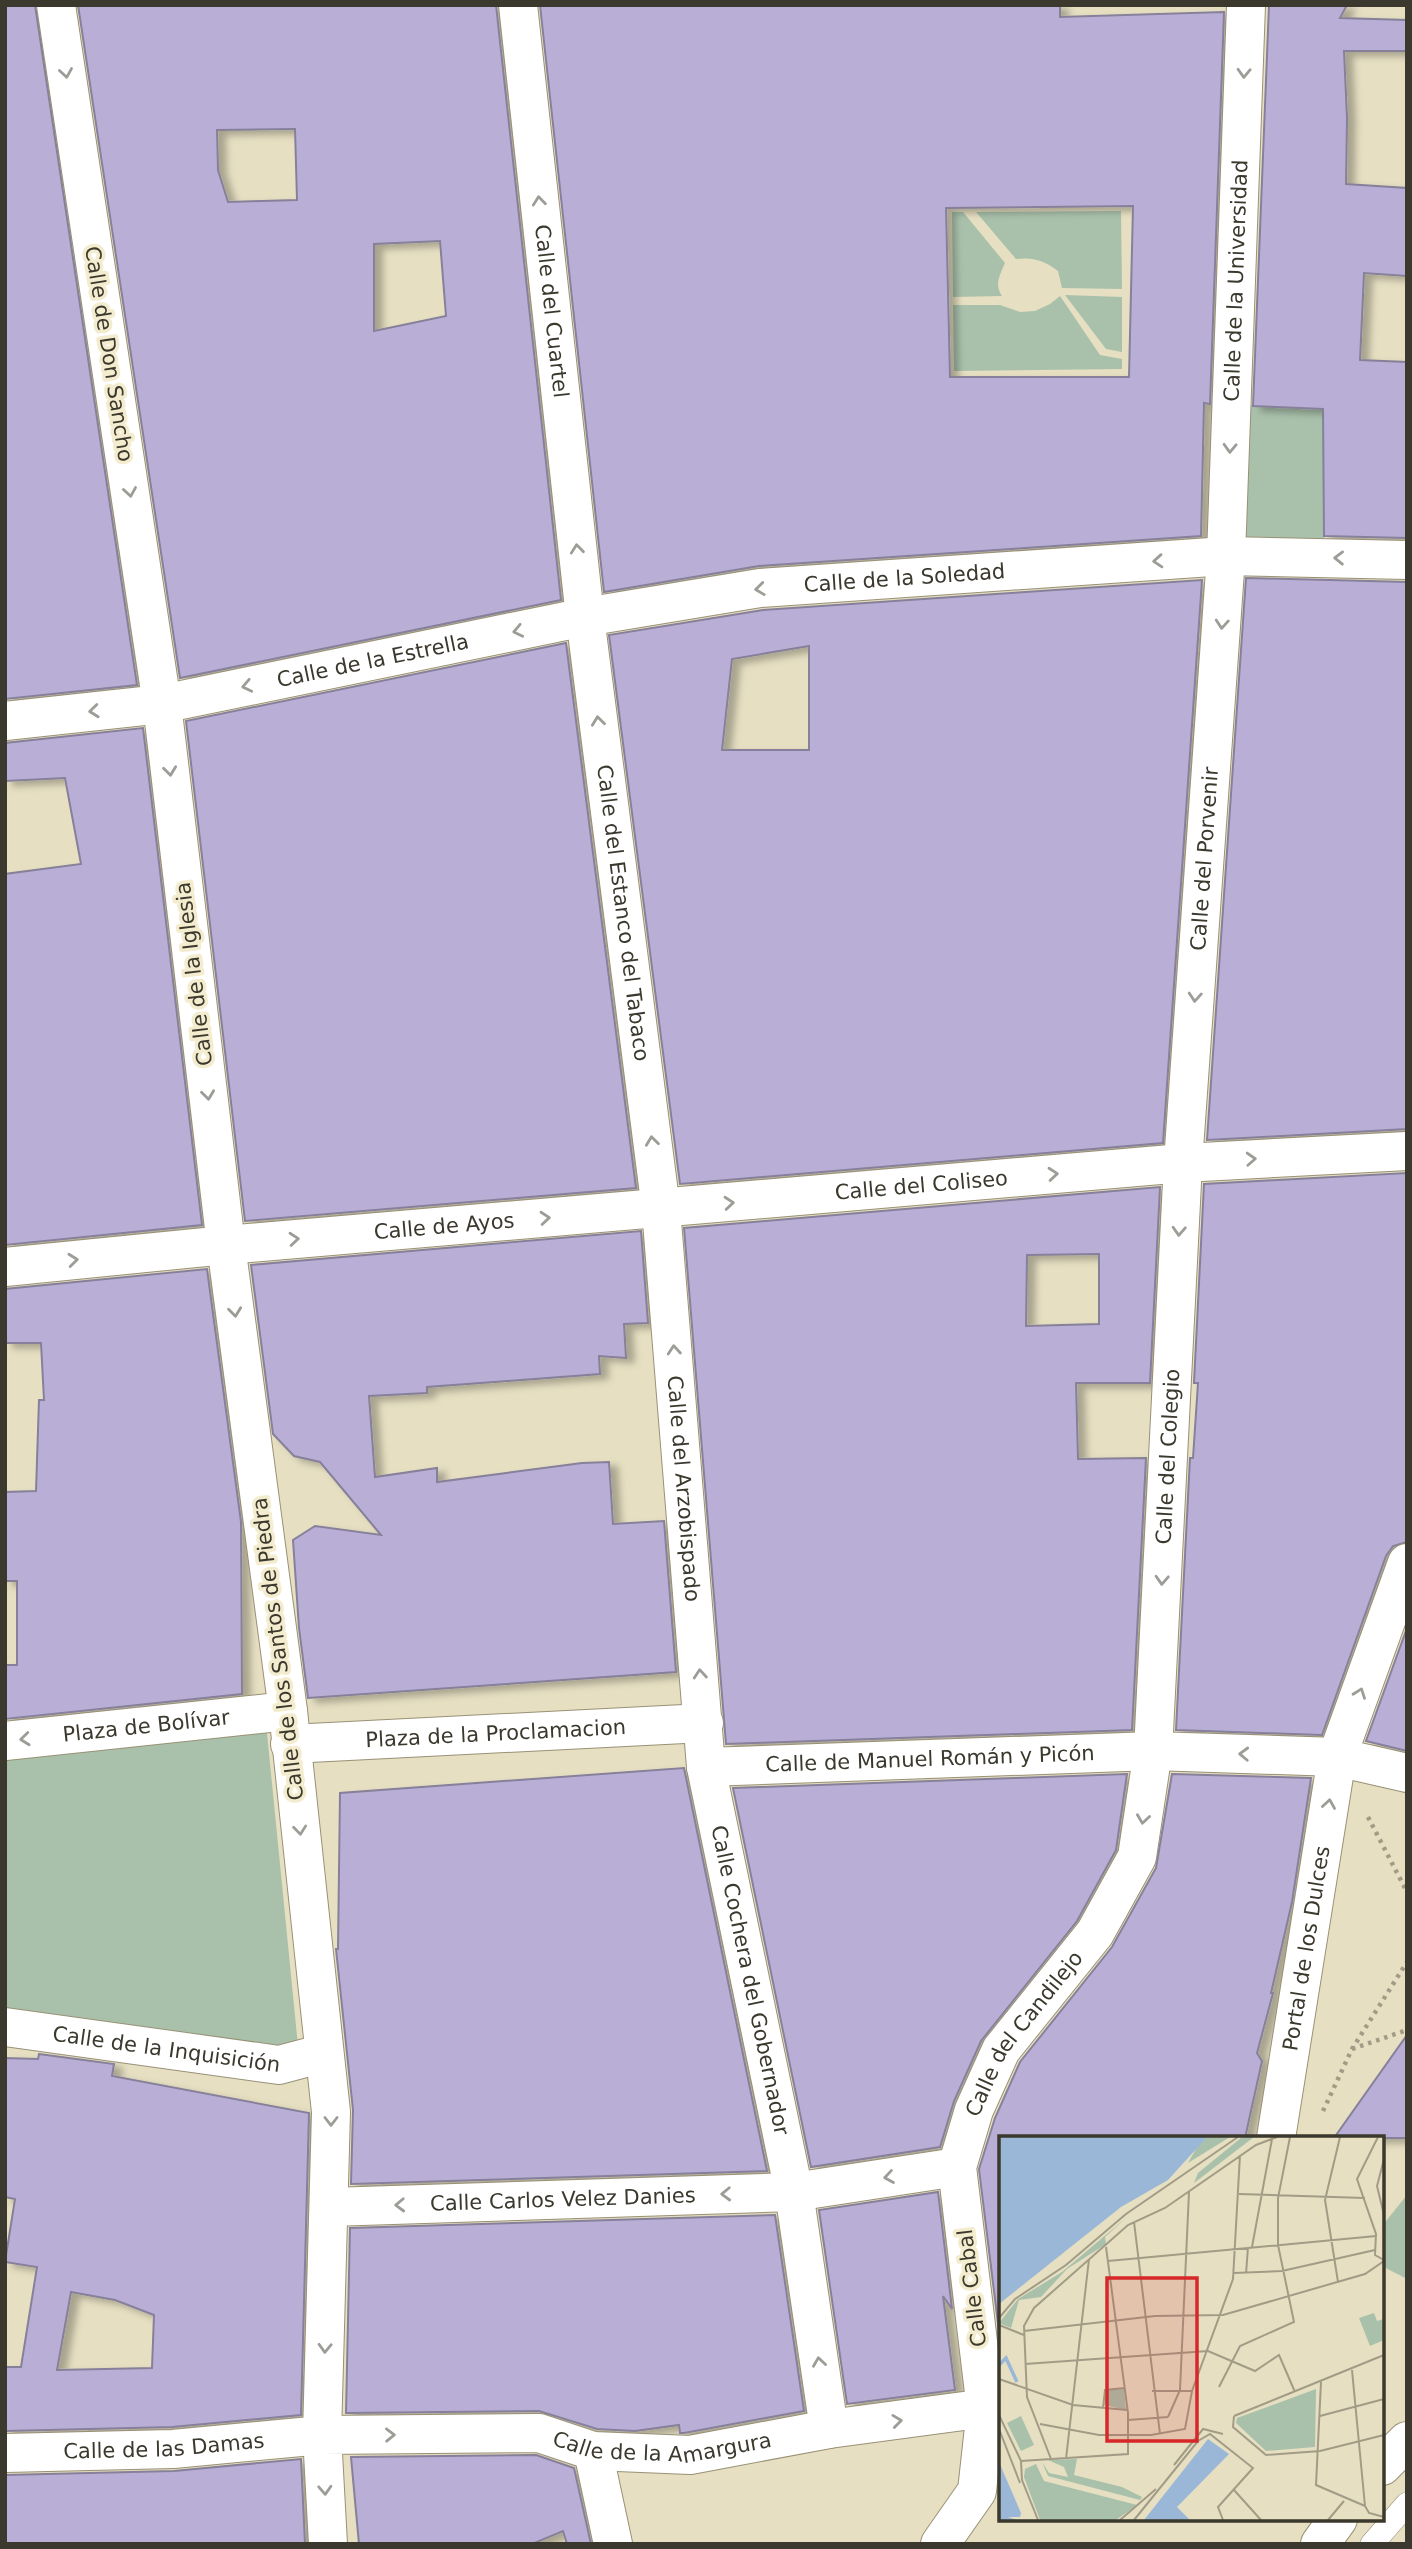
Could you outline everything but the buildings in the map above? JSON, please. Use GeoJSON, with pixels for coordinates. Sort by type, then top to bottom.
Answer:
{"type":"FeatureCollection","features":[{"type":"Feature","properties":{"kind":"street","name":"Calle de Don Sancho"},"geometry":{"type":"LineString","coordinates":[[56,5],[162,704]]}},
{"type":"Feature","properties":{"kind":"street","name":"Calle del Cuartel"},"geometry":{"type":"LineString","coordinates":[[518,5],[585,617]]}},
{"type":"Feature","properties":{"kind":"street","name":"Calle de la Universidad"},"geometry":{"type":"LineString","coordinates":[[1226,556],[1246,5]]}},
{"type":"Feature","properties":{"kind":"street","name":"Calle de la Soledad"},"geometry":{"type":"LineString","coordinates":[[585,617],[760,589],[1226,556],[1407,560]]}},
{"type":"Feature","properties":{"kind":"street","name":"Calle del Porvenir"},"geometry":{"type":"LineString","coordinates":[[1183,1163],[1226,556]]}},
{"type":"Feature","properties":{"kind":"street","name":"Calle de la Estrella"},"geometry":{"type":"LineString","coordinates":[[5,721],[162,704],[585,617]]}},
{"type":"Feature","properties":{"kind":"street","name":"Calle del Estanco del Tabaco"},"geometry":{"type":"LineString","coordinates":[[585,617],[661,1209]]}},
{"type":"Feature","properties":{"kind":"street","name":"Calle de la Iglesia"},"geometry":{"type":"LineString","coordinates":[[162,704],[226,1245]]}},
{"type":"Feature","properties":{"kind":"street","name":"Calle del Coliseo"},"geometry":{"type":"LineString","coordinates":[[661,1209],[1183,1163],[1407,1151]]}},
{"type":"Feature","properties":{"kind":"street","name":"Calle del Colegio"},"geometry":{"type":"LineString","coordinates":[[1153,1751],[1183,1163]]}},
{"type":"Feature","properties":{"kind":"street","name":"Calle de Ayos"},"geometry":{"type":"LineString","coordinates":[[5,1267],[226,1245],[661,1209]]}},
{"type":"Feature","properties":{"kind":"street","name":"Calle del Arzobispado"},"geometry":{"type":"LineString","coordinates":[[661,1209],[706,1767]]}},
{"type":"Feature","properties":{"kind":"street","name":"Calle de los Santos de Piedra"},"geometry":{"type":"LineString","coordinates":[[226,1245],[289,1727],[331,2112],[322,2435],[328,2544]]}},
{"type":"Feature","properties":{"kind":"street","name":"Portal de los Dulces"},"geometry":{"type":"LineString","coordinates":[[1276,2136],[1336,1757],[1407,1563]]}},
{"type":"Feature","properties":{"kind":"street","name":"Plaza de la Proclamacion"},"geometry":{"type":"LineString","coordinates":[[289,1727],[704,1723]]}},
{"type":"Feature","properties":{"kind":"street","name":"Plaza de Bolívar"},"geometry":{"type":"LineString","coordinates":[[5,1741],[289,1727]]}},
{"type":"Feature","properties":{"kind":"street","name":"Calle de Manuel Román y Picón"},"geometry":{"type":"LineString","coordinates":[[706,1767],[1153,1751],[1336,1757]]}},
{"type":"Feature","properties":{"kind":"street","name":"Calle del Candilejo"},"geometry":{"type":"LineString","coordinates":[[957,2167],[974,2110],[1001,2050],[1095,1933],[1137,1857],[1153,1751]]}},
{"type":"Feature","properties":{"kind":"street"},"geometry":{"type":"LineString","coordinates":[[1336,1757],[1407,1773]]}},
{"type":"Feature","properties":{"kind":"street","name":"Calle Cochera del Gobernador"},"geometry":{"type":"LineString","coordinates":[[706,1767],[794,2192],[829,2430]]}},
{"type":"Feature","properties":{"kind":"street","name":"Calle de la Inquisición"},"geometry":{"type":"LineString","coordinates":[[5,2026],[279,2065],[324,2053]]}},
{"type":"Feature","properties":{"kind":"street"},"geometry":{"type":"LineString","coordinates":[[794,2192],[957,2167]]}},
{"type":"Feature","properties":{"kind":"street","name":"Calle Cabal"},"geometry":{"type":"LineString","coordinates":[[940,2544],[976,2491],[994,2408],[957,2167]]}},
{"type":"Feature","properties":{"kind":"street","name":"Calle Carlos Velez Danies"},"geometry":{"type":"LineString","coordinates":[[330,2207],[794,2192]]}},
{"type":"Feature","properties":{"kind":"street","name":"Calle de la Amargura"},"geometry":{"type":"LineString","coordinates":[[322,2435],[539,2433],[593,2451],[690,2455],[829,2430],[994,2408]]}},
{"type":"Feature","properties":{"kind":"street","name":"Calle de las Damas"},"geometry":{"type":"LineString","coordinates":[[5,2452],[173,2449],[322,2435]]}},
{"type":"Feature","properties":{"kind":"street"},"geometry":{"type":"LineString","coordinates":[[1384,2464],[1407,2441]]}},
{"type":"Feature","properties":{"kind":"street"},"geometry":{"type":"LineString","coordinates":[[593,2451],[613,2544]]}},
{"type":"Feature","properties":{"kind":"street"},"geometry":{"type":"LineString","coordinates":[[1320,2544],[1337,2521]]}},
{"type":"Feature","properties":{"kind":"lane"},"geometry":{"type":"LineString","coordinates":[[1372,2544],[1407,2504]]}},
{"type":"Feature","properties":{"kind":"path"},"geometry":{"type":"LineString","coordinates":[[1336,1757],[1407,1892]]}},
{"type":"Feature","properties":{"kind":"path"},"geometry":{"type":"LineString","coordinates":[[1322,2112],[1352,2049],[1407,1962]]}},
{"type":"Feature","properties":{"kind":"path"},"geometry":{"type":"LineString","coordinates":[[1352,2049],[1407,2030]]}},
{"type":"Feature","properties":{"kind":"green space"},"geometry":{"type":"Polygon","coordinates":[[[1121,211],[1122,289],[1062,288],[1058,271],[1038,260],[1016,259],[976,212],[1121,211]]]}},
{"type":"Feature","properties":{"kind":"green space"},"geometry":{"type":"Polygon","coordinates":[[[952,212],[963,212],[1005,263],[998,283],[1002,296],[953,297],[952,212]]]}},
{"type":"Feature","properties":{"kind":"green space"},"geometry":{"type":"Polygon","coordinates":[[[1065,295],[1122,297],[1122,352],[1106,349],[1065,295]]]}},
{"type":"Feature","properties":{"kind":"green space"},"geometry":{"type":"Polygon","coordinates":[[[1060,296],[1100,355],[1122,359],[1122,369],[954,371],[953,305],[1000,305],[1020,312],[1035,311],[1060,296]]]}},
{"type":"Feature","properties":{"kind":"green space"},"geometry":{"type":"Polygon","coordinates":[[[1250,405],[1323,409],[1324,548],[1233,549],[1250,405]]]}},
{"type":"Feature","properties":{"kind":"green space"},"geometry":{"type":"Polygon","coordinates":[[[266,1723],[299,2056],[5,2015],[5,1747],[266,1723]]]}},
{"type":"Feature","properties":{"kind":"green space"},"geometry":{"type":"Polygon","coordinates":[[[1407,2195],[1407,2279],[1384,2267],[1384,2224],[1407,2195]]]}}]}
